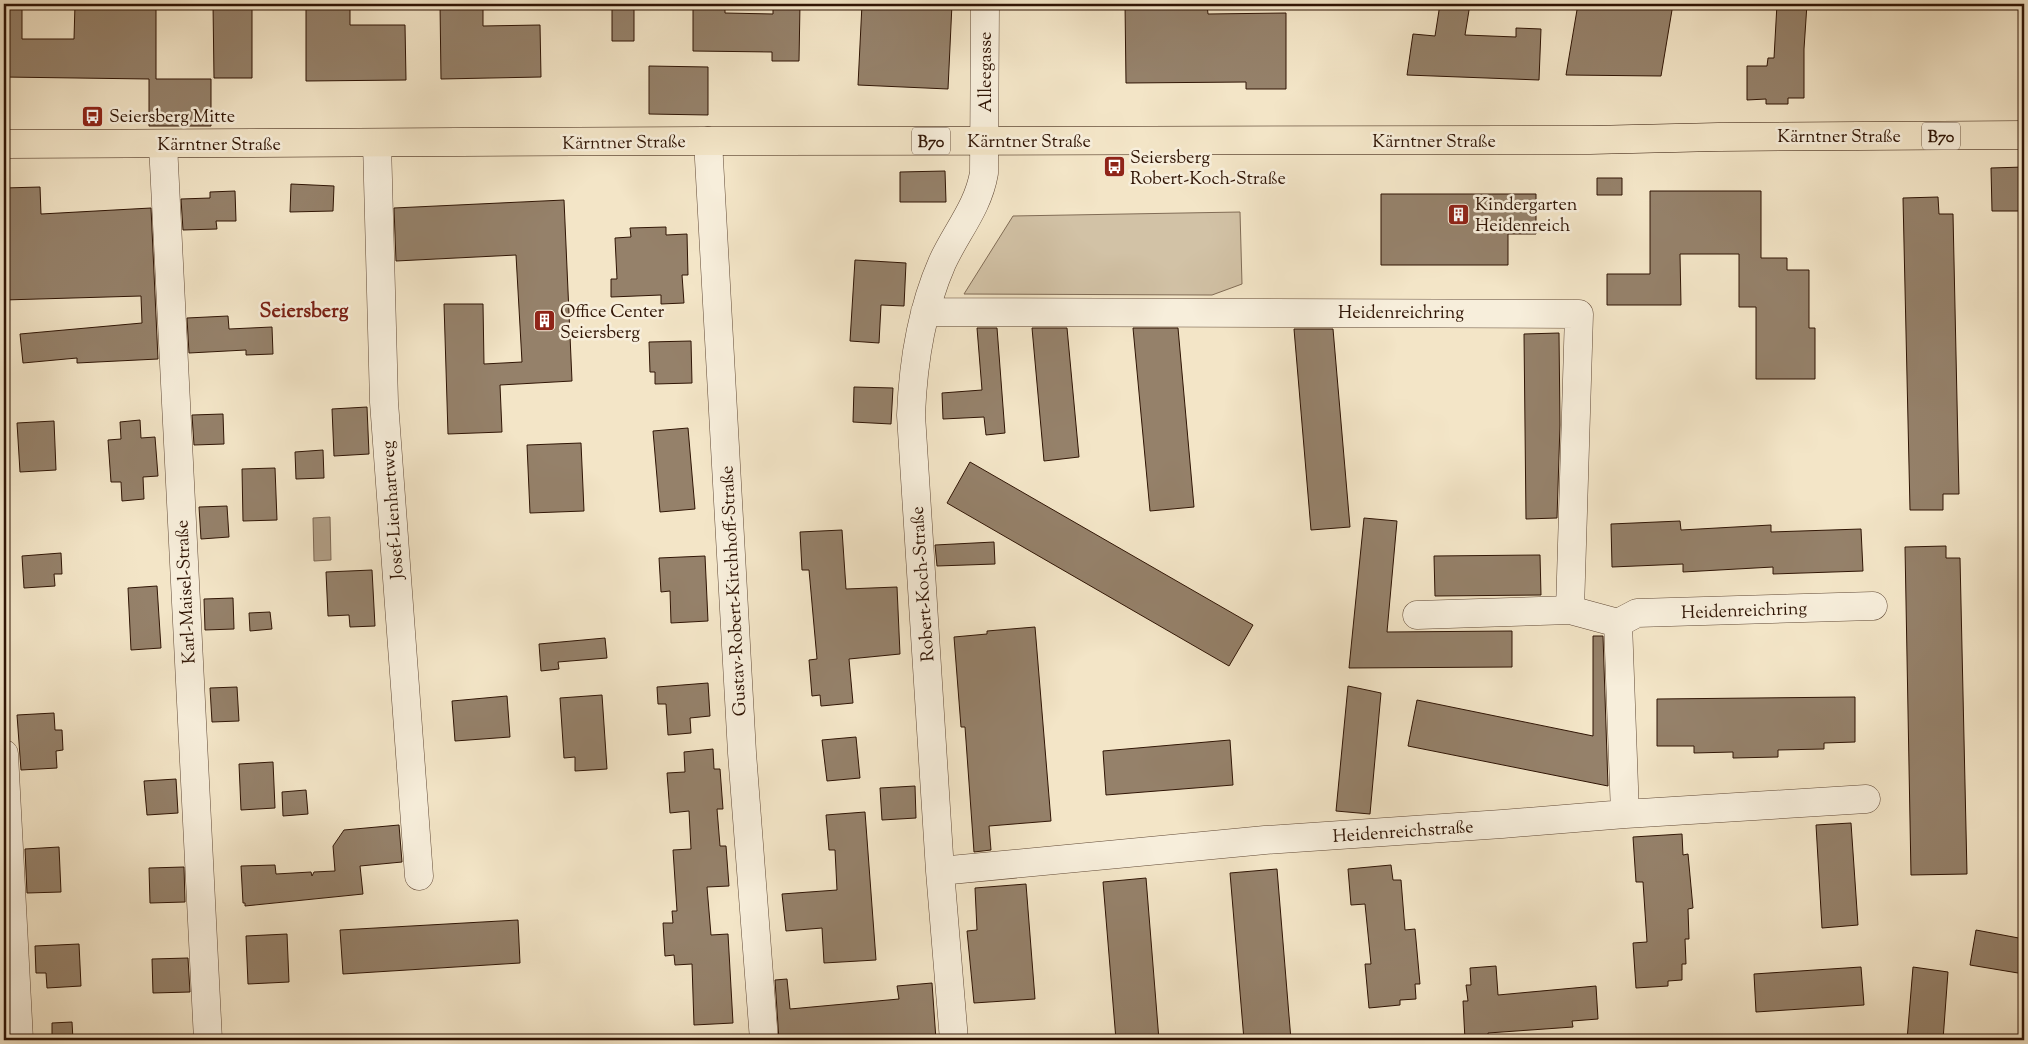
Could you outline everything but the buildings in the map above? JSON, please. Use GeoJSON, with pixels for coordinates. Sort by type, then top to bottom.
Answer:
{"type":"FeatureCollection","features":[{"type":"Feature","properties":{"kind":"main road","name":"Kärntner Straße"},"geometry":{"type":"LineString","coordinates":[[4,144],[1590,140],[1718,137],[2024,135]]}},
{"type":"Feature","properties":{"kind":"street","name":"Alleegasse"},"geometry":{"type":"LineString","coordinates":[[984,141],[985,4]]}},
{"type":"Feature","properties":{"kind":"street","name":"Gustav-Robert-Kirchhoff-Straße"},"geometry":{"type":"LineString","coordinates":[[708,141],[742,753],[764,1040]]}},
{"type":"Feature","properties":{"kind":"street","name":"Robert-Koch-Straße"},"geometry":{"type":"LineString","coordinates":[[954,1040],[940,871],[911,415],[913,372],[926,312],[943,262],[979,196],[984,174],[984,141]]}},
{"type":"Feature","properties":{"kind":"street","name":"Josef-Lienhartweg"},"geometry":{"type":"LineString","coordinates":[[377,143],[384,402],[419,876]]}},
{"type":"Feature","properties":{"kind":"street","name":"Karl-Maisel-Straße"},"geometry":{"type":"LineString","coordinates":[[163,144],[208,1040]]}},
{"type":"Feature","properties":{"kind":"street","name":"Heidenreichring"},"geometry":{"type":"LineString","coordinates":[[926,312],[1579,314],[1570,610]]}},
{"type":"Feature","properties":{"kind":"street","name":"Heidenreichring"},"geometry":{"type":"LineString","coordinates":[[1618,623],[1637,613],[1873,606]]}},
{"type":"Feature","properties":{"kind":"street"},"geometry":{"type":"LineString","coordinates":[[1417,615],[1570,610],[1618,623],[1625,814]]}},
{"type":"Feature","properties":{"kind":"street"},"geometry":{"type":"LineString","coordinates":[[4,754],[19,1040]]}},
{"type":"Feature","properties":{"kind":"street","name":"Heidenreichstraße"},"geometry":{"type":"LineString","coordinates":[[940,871],[1265,840],[1866,799]]}},
{"type":"Feature","properties":{"kind":"shaded area"},"geometry":{"type":"Polygon","coordinates":[[[1240,212],[1242,284],[1212,295],[964,294],[1013,216],[1240,212]]]}},
{"type":"Feature","properties":{"kind":"shaded area"},"geometry":{"type":"Polygon","coordinates":[[[330,517],[331,560],[314,561],[313,518],[330,517]]]}},
{"type":"Feature","properties":{"kind":"place","name":"Seiersberg Mitte"},"geometry":{"type":"Point","coordinates":[93,116]}},
{"type":"Feature","properties":{"kind":"place","name":"Seiersberg Robert-Koch-Straße"},"geometry":{"type":"Point","coordinates":[1114,167]}},
{"type":"Feature","properties":{"kind":"place","name":"Kindergarten Heidenreich"},"geometry":{"type":"Point","coordinates":[1459,214]}},
{"type":"Feature","properties":{"kind":"place","name":"Office Center Seiersberg"},"geometry":{"type":"Point","coordinates":[544,321]}},
{"type":"Feature","properties":{"kind":"district","name":"Seiersberg"},"geometry":{"type":"Point","coordinates":[304,310]}}]}
